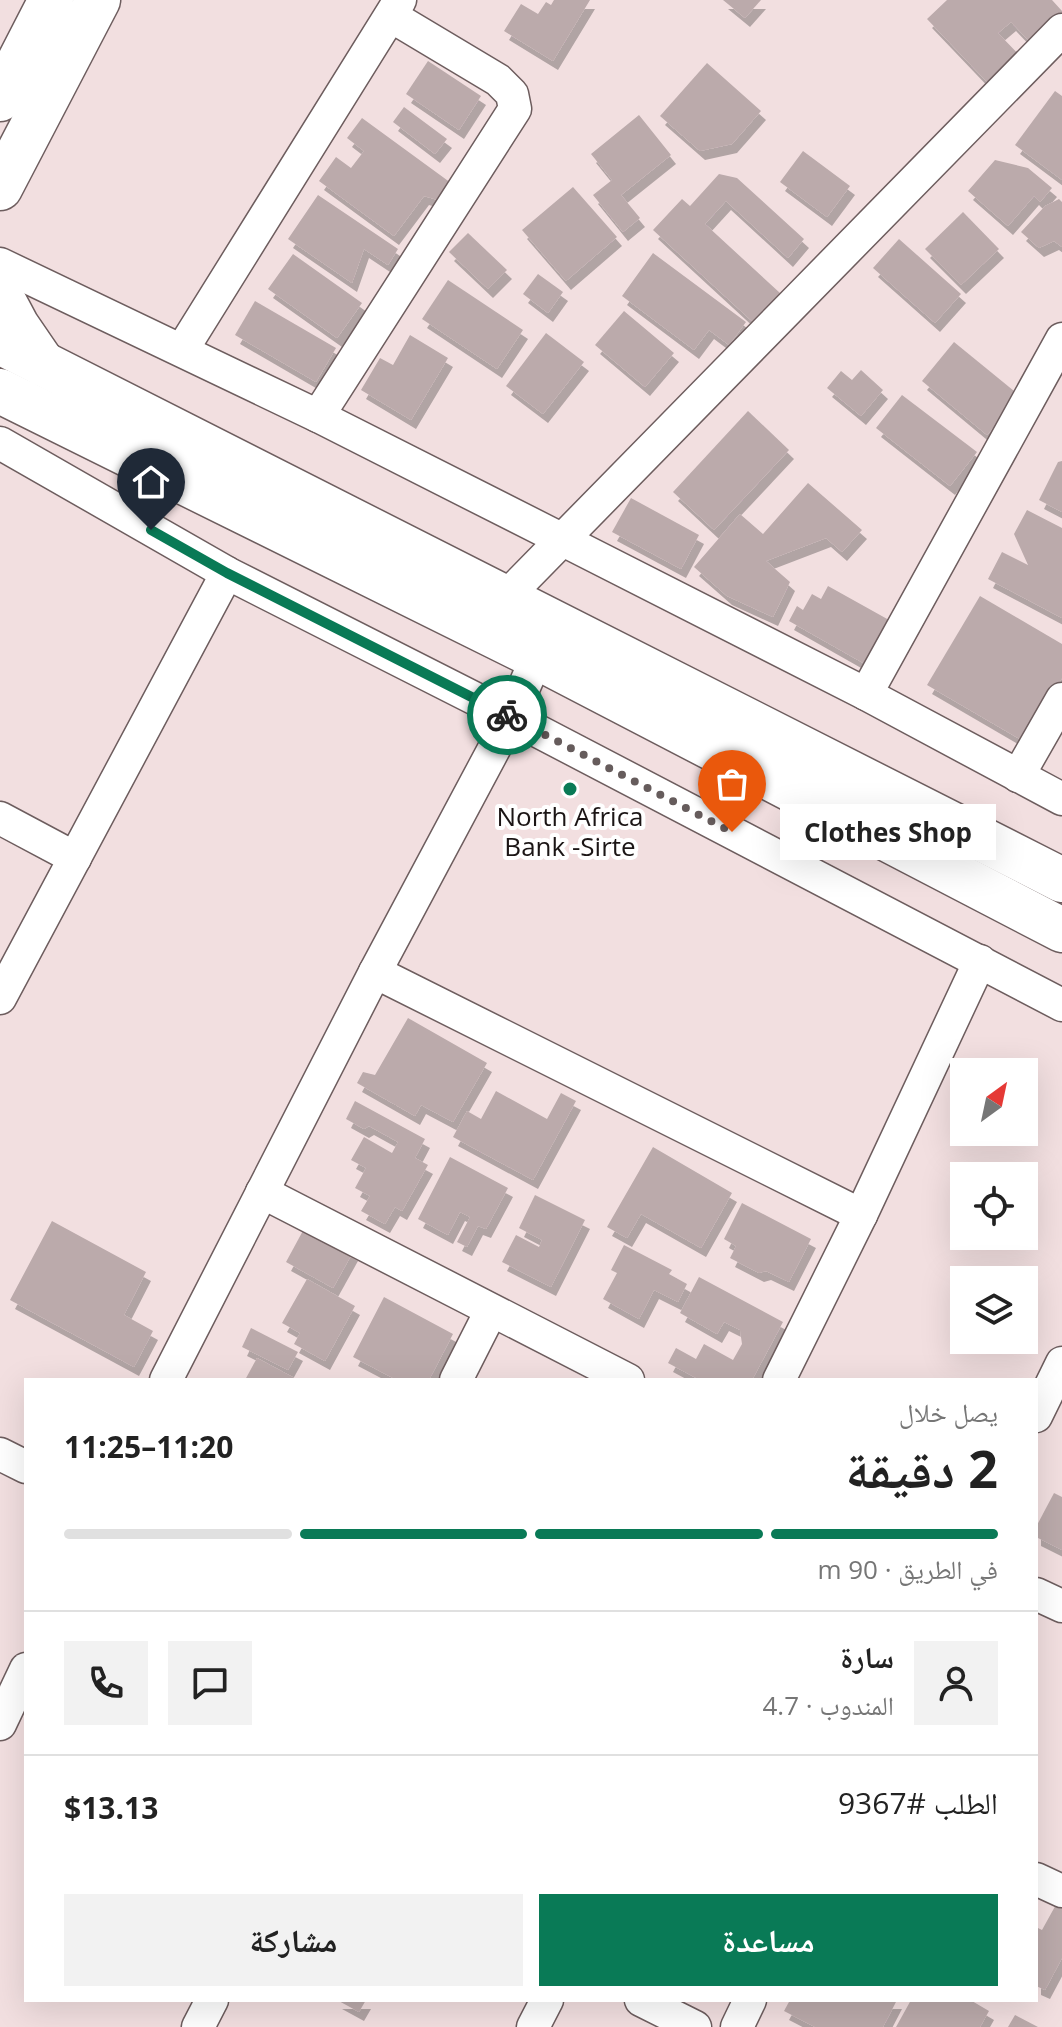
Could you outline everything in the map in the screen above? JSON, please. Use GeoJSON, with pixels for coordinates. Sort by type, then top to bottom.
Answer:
{"type":"FeatureCollection","features":[{"type":"Feature","properties":{"kind":"main road"},"geometry":{"type":"LineString","coordinates":[[0,99],[51,0]]}},
{"type":"Feature","properties":{"kind":"main road"},"geometry":{"type":"LineString","coordinates":[[0,188],[98,0]]}},
{"type":"Feature","properties":{"kind":"main road"},"geometry":{"type":"LineString","coordinates":[[0,294],[43,364]]}},
{"type":"Feature","properties":{"kind":"main road"},"geometry":{"type":"LineString","coordinates":[[0,342],[1062,880]]}},
{"type":"Feature","properties":{"kind":"main road"},"geometry":{"type":"LineString","coordinates":[[1,392],[537,657],[1062,930]]}},
{"type":"Feature","properties":{"kind":"street"},"geometry":{"type":"LineString","coordinates":[[182,350],[395,8],[498,80],[512,94],[515,109],[318,416]]}},
{"type":"Feature","properties":{"kind":"street"},"geometry":{"type":"LineString","coordinates":[[505,598],[1062,30]]}},
{"type":"Feature","properties":{"kind":"street"},"geometry":{"type":"LineString","coordinates":[[0,264],[318,416],[866,694],[1062,799]]}},
{"type":"Feature","properties":{"kind":"street"},"geometry":{"type":"LineString","coordinates":[[866,694],[1062,339]]}},
{"type":"Feature","properties":{"kind":"street"},"geometry":{"type":"LineString","coordinates":[[0,443],[227,573],[511,717],[1062,1005]]}},
{"type":"Feature","properties":{"kind":"street"},"geometry":{"type":"LineString","coordinates":[[0,998],[227,573]]}},
{"type":"Feature","properties":{"kind":"street"},"geometry":{"type":"LineString","coordinates":[[167,1378],[375,972],[511,717],[537,657]]}},
{"type":"Feature","properties":{"kind":"street"},"geometry":{"type":"LineString","coordinates":[[1018,776],[1062,699]]}},
{"type":"Feature","properties":{"kind":"street"},"geometry":{"type":"LineString","coordinates":[[0,818],[75,858]]}},
{"type":"Feature","properties":{"kind":"street"},"geometry":{"type":"LineString","coordinates":[[780,1378],[861,1215],[980,961]]}},
{"type":"Feature","properties":{"kind":"street"},"geometry":{"type":"LineString","coordinates":[[375,972],[861,1215]]}},
{"type":"Feature","properties":{"kind":"street"},"geometry":{"type":"LineString","coordinates":[[262,1192],[624,1378]]}},
{"type":"Feature","properties":{"kind":"street"},"geometry":{"type":"LineString","coordinates":[[457,1378],[491,1311]]}},
{"type":"Feature","properties":{"kind":"street"},"geometry":{"type":"LineString","coordinates":[[1038,1412],[1062,1363]]}},
{"type":"Feature","properties":{"kind":"street"},"geometry":{"type":"LineString","coordinates":[[0,1454],[24,1466]]}},
{"type":"Feature","properties":{"kind":"street"},"geometry":{"type":"LineString","coordinates":[[1038,1595],[1062,1606]]}},
{"type":"Feature","properties":{"kind":"street"},"geometry":{"type":"LineString","coordinates":[[0,1724],[22,1686]]}},
{"type":"Feature","properties":{"kind":"street"},"geometry":{"type":"LineString","coordinates":[[1038,1880],[1062,1891]]}},
{"type":"Feature","properties":{"kind":"street"},"geometry":{"type":"LineString","coordinates":[[198,2027],[211,2002]]}},
{"type":"Feature","properties":{"kind":"street"},"geometry":{"type":"LineString","coordinates":[[533,2027],[546,2002]]}},
{"type":"Feature","properties":{"kind":"street"},"geometry":{"type":"LineString","coordinates":[[645,2002],[695,2027]]}},
{"type":"Feature","properties":{"kind":"street"},"geometry":{"type":"LineString","coordinates":[[737,2027],[749,2002]]}},
{"type":"Feature","properties":{"kind":"building"},"geometry":{"type":"Polygon","coordinates":[[[554,0],[590,0],[553,61],[504,31],[521,4],[538,14],[546,2],[551,5],[554,0]]]}},
{"type":"Feature","properties":{"kind":"building"},"geometry":{"type":"Polygon","coordinates":[[[723,0],[761,0],[745,18],[723,0]]]}},
{"type":"Feature","properties":{"kind":"building"},"geometry":{"type":"Polygon","coordinates":[[[947,0],[1052,0],[1062,13],[1031,43],[1011,22],[998,33],[1021,57],[991,86],[927,19],[947,0]]]}},
{"type":"Feature","properties":{"kind":"building"},"geometry":{"type":"Polygon","coordinates":[[[428,61],[481,96],[459,130],[406,94],[428,61]]]}},
{"type":"Feature","properties":{"kind":"building"},"geometry":{"type":"Polygon","coordinates":[[[707,63],[761,111],[732,144],[700,151],[660,116],[707,63]]]}},
{"type":"Feature","properties":{"kind":"building"},"geometry":{"type":"Polygon","coordinates":[[[1055,91],[1062,96],[1062,180],[1015,145],[1055,91]]]}},
{"type":"Feature","properties":{"kind":"building"},"geometry":{"type":"Polygon","coordinates":[[[404,107],[447,139],[435,154],[393,122],[404,107]]]}},
{"type":"Feature","properties":{"kind":"building"},"geometry":{"type":"Polygon","coordinates":[[[639,115],[671,155],[621,195],[640,218],[623,232],[593,195],[612,180],[591,154],[639,115]]]}},
{"type":"Feature","properties":{"kind":"building"},"geometry":{"type":"Polygon","coordinates":[[[362,118],[451,183],[438,200],[424,196],[394,236],[319,181],[336,157],[351,168],[364,151],[347,138],[362,118]]]}},
{"type":"Feature","properties":{"kind":"building"},"geometry":{"type":"Polygon","coordinates":[[[803,151],[850,186],[827,217],[780,182],[803,151]]]}},
{"type":"Feature","properties":{"kind":"building"},"geometry":{"type":"Polygon","coordinates":[[[995,160],[1028,168],[1052,188],[1040,202],[1034,196],[1008,226],[968,191],[995,160]]]}},
{"type":"Feature","properties":{"kind":"building"},"geometry":{"type":"Polygon","coordinates":[[[719,174],[737,178],[804,239],[788,258],[726,201],[705,224],[780,293],[753,322],[653,230],[682,199],[690,206],[719,174]]]}},
{"type":"Feature","properties":{"kind":"building"},"geometry":{"type":"Polygon","coordinates":[[[573,187],[617,237],[566,281],[522,230],[573,187]]]}},
{"type":"Feature","properties":{"kind":"building"},"geometry":{"type":"Polygon","coordinates":[[[318,195],[398,249],[388,265],[364,249],[352,283],[288,239],[318,195]]]}},
{"type":"Feature","properties":{"kind":"building"},"geometry":{"type":"Polygon","coordinates":[[[1059,199],[1062,202],[1062,247],[1054,241],[1039,248],[1021,232],[1045,206],[1059,199]]]}},
{"type":"Feature","properties":{"kind":"building"},"geometry":{"type":"Polygon","coordinates":[[[963,212],[999,249],[961,285],[925,249],[963,212]]]}},
{"type":"Feature","properties":{"kind":"building"},"geometry":{"type":"Polygon","coordinates":[[[468,233],[507,270],[488,289],[449,252],[468,233]]]}},
{"type":"Feature","properties":{"kind":"building"},"geometry":{"type":"Polygon","coordinates":[[[899,239],[961,294],[935,323],[873,268],[899,239]]]}},
{"type":"Feature","properties":{"kind":"building"},"geometry":{"type":"Polygon","coordinates":[[[653,253],[746,322],[729,345],[709,330],[694,350],[622,296],[653,253]]]}},
{"type":"Feature","properties":{"kind":"building"},"geometry":{"type":"Polygon","coordinates":[[[293,254],[362,303],[337,338],[268,289],[293,254]]]}},
{"type":"Feature","properties":{"kind":"building"},"geometry":{"type":"Polygon","coordinates":[[[538,274],[563,292],[548,313],[523,294],[538,274]]]}},
{"type":"Feature","properties":{"kind":"building"},"geometry":{"type":"Polygon","coordinates":[[[448,280],[523,330],[497,369],[422,319],[448,280]]]}},
{"type":"Feature","properties":{"kind":"building"},"geometry":{"type":"Polygon","coordinates":[[[255,301],[336,348],[316,382],[235,335],[255,301]]]}},
{"type":"Feature","properties":{"kind":"building"},"geometry":{"type":"Polygon","coordinates":[[[624,311],[674,353],[645,387],[595,345],[624,311]]]}},
{"type":"Feature","properties":{"kind":"building"},"geometry":{"type":"Polygon","coordinates":[[[546,333],[584,362],[543,414],[506,386],[546,333]]]}},
{"type":"Feature","properties":{"kind":"building"},"geometry":{"type":"Polygon","coordinates":[[[410,335],[448,358],[411,420],[361,390],[380,358],[393,365],[410,335]]]}},
{"type":"Feature","properties":{"kind":"building"},"geometry":{"type":"Polygon","coordinates":[[[954,342],[1020,396],[987,435],[922,381],[954,342]]]}},
{"type":"Feature","properties":{"kind":"building"},"geometry":{"type":"Polygon","coordinates":[[[861,370],[883,390],[861,416],[827,388],[841,371],[852,380],[861,370]]]}},
{"type":"Feature","properties":{"kind":"building"},"geometry":{"type":"Polygon","coordinates":[[[902,395],[977,452],[950,486],[876,428],[902,395]]]}},
{"type":"Feature","properties":{"kind":"building"},"geometry":{"type":"Polygon","coordinates":[[[748,411],[789,450],[714,530],[673,492],[748,411]]]}},
{"type":"Feature","properties":{"kind":"building"},"geometry":{"type":"Polygon","coordinates":[[[1062,461],[1062,512],[1039,500],[1058,462],[1062,461]]]}},
{"type":"Feature","properties":{"kind":"building"},"geometry":{"type":"Polygon","coordinates":[[[808,483],[862,530],[842,552],[826,538],[766,561],[790,582],[773,617],[727,596],[694,567],[740,514],[763,534],[808,483]]]}},
{"type":"Feature","properties":{"kind":"building"},"geometry":{"type":"Polygon","coordinates":[[[631,498],[699,535],[681,569],[612,532],[631,498]]]}},
{"type":"Feature","properties":{"kind":"building"},"geometry":{"type":"Polygon","coordinates":[[[1027,510],[1062,528],[1062,618],[988,579],[1002,552],[1028,565],[1014,534],[1027,510]]]}},
{"type":"Feature","properties":{"kind":"building"},"geometry":{"type":"Polygon","coordinates":[[[828,586],[889,620],[865,664],[789,621],[797,606],[803,610],[812,594],[821,599],[828,586]]]}},
{"type":"Feature","properties":{"kind":"building"},"geometry":{"type":"Polygon","coordinates":[[[980,596],[1062,644],[1062,678],[1025,742],[927,685],[980,596]]]}},
{"type":"Feature","properties":{"kind":"building"},"geometry":{"type":"Polygon","coordinates":[[[408,1018],[487,1063],[453,1122],[421,1105],[415,1116],[357,1083],[363,1072],[375,1075],[408,1018]]]}},
{"type":"Feature","properties":{"kind":"building"},"geometry":{"type":"Polygon","coordinates":[[[496,1091],[547,1119],[561,1093],[576,1101],[533,1180],[453,1137],[467,1111],[481,1119],[496,1091]]]}},
{"type":"Feature","properties":{"kind":"building"},"geometry":{"type":"Polygon","coordinates":[[[355,1101],[425,1139],[415,1158],[428,1165],[402,1211],[395,1207],[385,1224],[361,1211],[370,1196],[355,1188],[366,1168],[351,1160],[364,1137],[392,1153],[398,1142],[369,1126],[364,1129],[346,1119],[355,1101]]]}},
{"type":"Feature","properties":{"kind":"building"},"geometry":{"type":"Polygon","coordinates":[[[653,1147],[732,1193],[701,1248],[641,1214],[627,1238],[607,1227],[653,1147]]]}},
{"type":"Feature","properties":{"kind":"building"},"geometry":{"type":"Polygon","coordinates":[[[450,1157],[508,1188],[486,1229],[478,1226],[467,1247],[457,1242],[470,1217],[460,1212],[448,1235],[418,1219],[450,1157]]]}},
{"type":"Feature","properties":{"kind":"building"},"geometry":{"type":"Polygon","coordinates":[[[535,1195],[585,1220],[551,1287],[502,1262],[516,1235],[539,1247],[542,1240],[519,1228],[535,1195]]]}},
{"type":"Feature","properties":{"kind":"building"},"geometry":{"type":"Polygon","coordinates":[[[742,1203],[811,1239],[789,1282],[766,1271],[759,1273],[730,1258],[736,1246],[724,1239],[742,1203]]]}},
{"type":"Feature","properties":{"kind":"building"},"geometry":{"type":"Polygon","coordinates":[[[52,1221],[146,1272],[124,1315],[153,1331],[134,1367],[10,1300],[52,1221]]]}},
{"type":"Feature","properties":{"kind":"building"},"geometry":{"type":"Polygon","coordinates":[[[305,1227],[353,1252],[333,1288],[286,1262],[305,1227]]]}},
{"type":"Feature","properties":{"kind":"building"},"geometry":{"type":"Polygon","coordinates":[[[624,1245],[672,1270],[669,1274],[687,1284],[678,1302],[654,1290],[639,1319],[603,1299],[617,1273],[611,1270],[624,1245]]]}},
{"type":"Feature","properties":{"kind":"building"},"geometry":{"type":"Polygon","coordinates":[[[699,1277],[783,1322],[753,1378],[696,1378],[668,1363],[676,1348],[696,1359],[704,1344],[733,1360],[742,1344],[740,1330],[724,1322],[717,1334],[680,1313],[699,1277]]]}},
{"type":"Feature","properties":{"kind":"building"},"geometry":{"type":"Polygon","coordinates":[[[307,1279],[355,1306],[325,1361],[294,1344],[300,1333],[282,1323],[307,1279]]]}},
{"type":"Feature","properties":{"kind":"building"},"geometry":{"type":"Polygon","coordinates":[[[384,1297],[453,1334],[430,1378],[393,1378],[353,1357],[384,1297]]]}},
{"type":"Feature","properties":{"kind":"building"},"geometry":{"type":"Polygon","coordinates":[[[251,1328],[298,1352],[288,1370],[242,1347],[251,1328]]]}},
{"type":"Feature","properties":{"kind":"building"},"geometry":{"type":"Polygon","coordinates":[[[257,1358],[294,1378],[246,1378],[257,1358]]]}},
{"type":"Feature","properties":{"kind":"building"},"geometry":{"type":"Polygon","coordinates":[[[1054,1493],[1062,1497],[1062,1550],[1038,1538],[1038,1523],[1054,1493]]]}},
{"type":"Feature","properties":{"kind":"building"},"geometry":{"type":"Polygon","coordinates":[[[1058,1901],[1062,1903],[1062,1958],[1045,1990],[1038,1987],[1038,1928],[1042,1930],[1058,1901]]]}},
{"type":"Feature","properties":{"kind":"building"},"geometry":{"type":"Polygon","coordinates":[[[341,2002],[365,2002],[359,2012],[341,2002]]]}},
{"type":"Feature","properties":{"kind":"building"},"geometry":{"type":"Polygon","coordinates":[[[789,2002],[896,2002],[883,2027],[815,2027],[784,2011],[789,2002]]]}},
{"type":"Feature","properties":{"kind":"building"},"geometry":{"type":"Polygon","coordinates":[[[910,2002],[974,2002],[989,2011],[980,2027],[896,2027],[910,2002]]]}},
{"type":"Feature","properties":{"kind":"building"},"geometry":{"type":"Polygon","coordinates":[[[1015,2015],[1038,2027],[1008,2027],[1015,2015]]]}},
{"type":"Feature","properties":{"kind":"way so far"},"geometry":{"type":"LineString","coordinates":[[507,715],[732,832]]}},
{"type":"Feature","properties":{"kind":"place","name":"North Africa Bank -Sirte"},"geometry":{"type":"Point","coordinates":[570,789]}},
{"type":"Feature","properties":{"kind":"place","name":"Clothes Shop"},"geometry":{"type":"Point","coordinates":[732,832]}},
{"type":"Feature","properties":{"kind":"route"},"geometry":{"type":"LineString","coordinates":[[151,530],[227,573],[507,715]]}}]}
